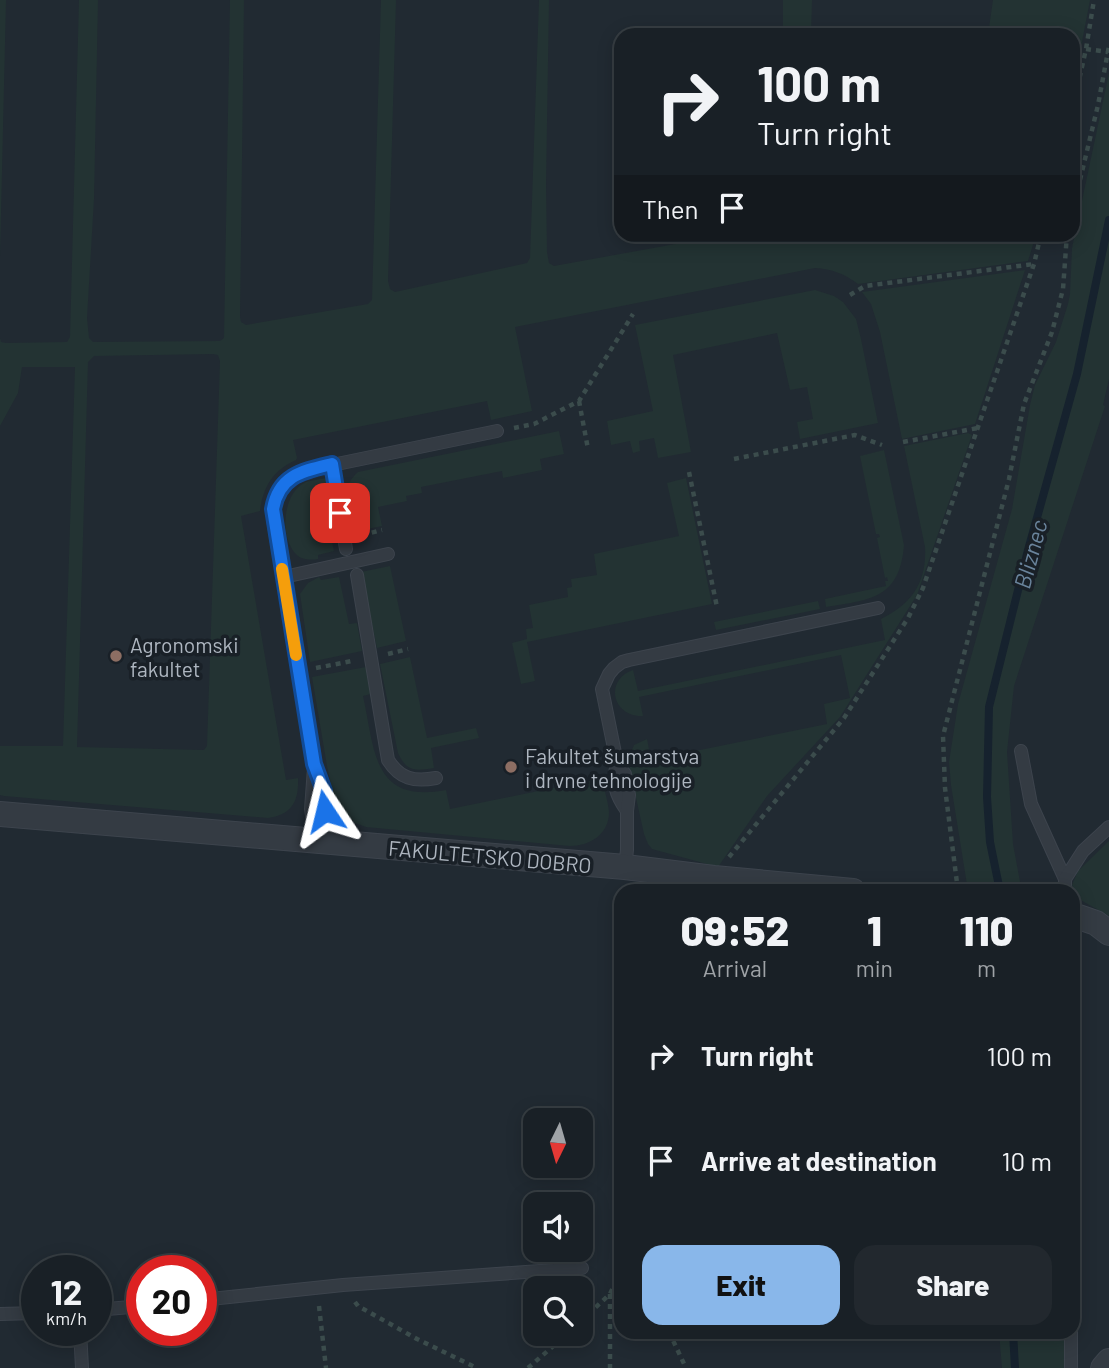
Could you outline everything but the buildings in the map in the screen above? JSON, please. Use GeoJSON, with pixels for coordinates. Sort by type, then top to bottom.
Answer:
{"type":"FeatureCollection","features":[{"type":"Feature","properties":{"kind":"street","name":"FAKULTETSKO DOBRO"},"geometry":{"type":"LineString","coordinates":[[0,814],[625,867],[786,884]]}},
{"type":"Feature","properties":{"kind":"street"},"geometry":{"type":"LineString","coordinates":[[1080,917],[1096,923],[1109,933]]}},
{"type":"Feature","properties":{"kind":"street"},"geometry":{"type":"LineString","coordinates":[[1103,1368],[1109,1361]]}},
{"type":"Feature","properties":{"kind":"lane"},"geometry":{"type":"LineString","coordinates":[[316,841],[325,811],[324,791],[314,764],[274,519],[273,509],[277,494],[282,486],[303,471],[497,431]]}},
{"type":"Feature","properties":{"kind":"lane"},"geometry":{"type":"LineString","coordinates":[[332,464],[346,549]]}},
{"type":"Feature","properties":{"kind":"lane"},"geometry":{"type":"LineString","coordinates":[[284,577],[388,554]]}},
{"type":"Feature","properties":{"kind":"lane"},"geometry":{"type":"LineString","coordinates":[[357,575],[388,760],[400,775],[416,780],[436,778]]}},
{"type":"Feature","properties":{"kind":"lane"},"geometry":{"type":"LineString","coordinates":[[625,867],[629,795],[625,774],[617,763],[602,689],[609,674],[622,662],[878,608]]}},
{"type":"Feature","properties":{"kind":"lane"},"geometry":{"type":"LineString","coordinates":[[1021,751],[1031,804],[1065,884]]}},
{"type":"Feature","properties":{"kind":"lane"},"geometry":{"type":"LineString","coordinates":[[1066,884],[1083,852],[1109,827]]}},
{"type":"Feature","properties":{"kind":"lane"},"geometry":{"type":"LineString","coordinates":[[217,1298],[343,1285],[582,1268]]}},
{"type":"Feature","properties":{"kind":"lane"},"geometry":{"type":"LineString","coordinates":[[0,1314],[21,1313]]}},
{"type":"Feature","properties":{"kind":"lane"},"geometry":{"type":"LineString","coordinates":[[1071,1339],[1071,1368]]}},
{"type":"Feature","properties":{"kind":"lane"},"geometry":{"type":"LineString","coordinates":[[81,1346],[82,1368]]}},
{"type":"Feature","properties":{"kind":"path"},"geometry":{"type":"LineString","coordinates":[[1080,76],[1094,0]]}},
{"type":"Feature","properties":{"kind":"path"},"geometry":{"type":"LineString","coordinates":[[1080,180],[1108,49],[1086,49]]}},
{"type":"Feature","properties":{"kind":"path"},"geometry":{"type":"LineString","coordinates":[[726,861],[844,718],[908,618],[923,588],[1034,264],[1039,242]]}},
{"type":"Feature","properties":{"kind":"path"},"geometry":{"type":"LineString","coordinates":[[957,884],[945,788],[943,736],[1009,479],[1024,404],[1052,332],[1063,289],[1066,242]]}},
{"type":"Feature","properties":{"kind":"path"},"geometry":{"type":"LineString","coordinates":[[850,295],[865,286],[1034,264]]}},
{"type":"Feature","properties":{"kind":"path"},"geometry":{"type":"LineString","coordinates":[[497,431],[534,424],[579,401],[633,314]]}},
{"type":"Feature","properties":{"kind":"path"},"geometry":{"type":"LineString","coordinates":[[579,401],[588,449]]}},
{"type":"Feature","properties":{"kind":"path"},"geometry":{"type":"LineString","coordinates":[[903,442],[978,428]]}},
{"type":"Feature","properties":{"kind":"path"},"geometry":{"type":"LineString","coordinates":[[734,459],[855,435],[882,445]]}},
{"type":"Feature","properties":{"kind":"path"},"geometry":{"type":"LineString","coordinates":[[689,472],[716,607]]}},
{"type":"Feature","properties":{"kind":"path"},"geometry":{"type":"LineString","coordinates":[[343,1285],[358,1306],[477,1368]]}},
{"type":"Feature","properties":{"kind":"path"},"geometry":{"type":"LineString","coordinates":[[593,1310],[610,1294],[614,1285]]}},
{"type":"Feature","properties":{"kind":"path"},"geometry":{"type":"LineString","coordinates":[[318,1288],[326,1368]]}},
{"type":"Feature","properties":{"kind":"path"},"geometry":{"type":"LineString","coordinates":[[610,1294],[610,1368]]}},
{"type":"Feature","properties":{"kind":"path"},"geometry":{"type":"LineString","coordinates":[[672,1339],[686,1368]]}},
{"type":"Feature","properties":{"kind":"path"},"geometry":{"type":"LineString","coordinates":[[528,1368],[553,1346]]}},
{"type":"Feature","properties":{"kind":"shaded area"},"geometry":{"type":"Polygon","coordinates":[[[0,0],[6,0],[0,257],[0,0]]]}},
{"type":"Feature","properties":{"kind":"shaded area"},"geometry":{"type":"Polygon","coordinates":[[[79,0],[98,0],[94,199],[87,318],[89,338],[93,342],[220,341],[224,338],[230,0],[244,0],[240,317],[241,322],[246,325],[368,304],[372,300],[381,0],[396,0],[388,281],[390,289],[395,292],[527,263],[530,258],[539,0],[549,0],[547,252],[549,263],[554,266],[686,242],[1034,242],[1028,261],[858,284],[838,273],[815,268],[515,327],[532,411],[491,420],[487,401],[293,440],[296,460],[270,480],[260,511],[241,516],[286,780],[298,778],[297,794],[292,806],[283,814],[268,818],[0,795],[0,746],[63,746],[75,367],[22,367],[18,393],[0,426],[0,338],[1,342],[6,343],[67,342],[70,337],[79,0]],[[213,354],[94,356],[88,362],[77,747],[204,750],[207,746],[220,361],[218,355],[213,354]]]}},
{"type":"Feature","properties":{"kind":"shaded area"},"geometry":{"type":"Polygon","coordinates":[[[783,0],[812,0],[811,28],[783,28],[783,0]]]}},
{"type":"Feature","properties":{"kind":"shaded area"},"geometry":{"type":"Polygon","coordinates":[[[993,0],[1090,0],[1080,52],[1080,28],[989,28],[993,0]]]}},
{"type":"Feature","properties":{"kind":"shaded area"},"geometry":{"type":"Polygon","coordinates":[[[1109,73],[1109,379],[1103,405],[1105,406],[1014,686],[1007,752],[1013,844],[1020,884],[967,884],[949,762],[958,704],[1012,509],[1035,385],[1056,342],[1068,304],[1072,248],[1073,242],[1080,242],[1080,210],[1109,73]]]}},
{"type":"Feature","properties":{"kind":"shaded area"},"geometry":{"type":"Polygon","coordinates":[[[1025,270],[975,424],[902,439],[880,332],[871,304],[862,292],[1025,270]]]}},
{"type":"Feature","properties":{"kind":"shaded area"},"geometry":{"type":"Polygon","coordinates":[[[815,290],[843,302],[856,319],[878,423],[800,439],[797,422],[813,419],[807,387],[790,390],[777,333],[673,355],[691,452],[658,458],[654,438],[639,441],[640,451],[633,453],[630,441],[611,445],[607,421],[653,411],[635,325],[815,290]]]}},
{"type":"Feature","properties":{"kind":"shaded area"},"geometry":{"type":"Polygon","coordinates":[[[559,431],[564,454],[540,459],[542,470],[503,478],[502,471],[421,487],[422,493],[406,496],[407,501],[378,507],[382,526],[353,532],[346,492],[358,472],[559,431]]]}},
{"type":"Feature","properties":{"kind":"shaded area"},"geometry":{"type":"Polygon","coordinates":[[[968,433],[972,435],[917,595],[840,717],[767,796],[718,867],[652,849],[644,834],[629,766],[634,745],[647,739],[651,760],[827,724],[824,704],[850,698],[841,655],[639,697],[643,716],[632,715],[619,705],[615,689],[618,682],[633,670],[638,691],[885,640],[881,619],[909,599],[920,581],[925,560],[925,547],[904,446],[968,433]]]}},
{"type":"Feature","properties":{"kind":"shaded area"},"geometry":{"type":"Polygon","coordinates":[[[884,450],[904,545],[901,563],[889,586],[880,593],[857,602],[826,607],[825,599],[886,586],[885,581],[888,581],[887,577],[885,578],[877,538],[880,537],[876,534],[860,456],[884,450]]]}},
{"type":"Feature","properties":{"kind":"shaded area"},"geometry":{"type":"Polygon","coordinates":[[[327,478],[334,512],[326,514],[334,551],[318,555],[318,559],[304,559],[291,548],[287,538],[288,505],[298,487],[306,482],[327,478]]]}},
{"type":"Feature","properties":{"kind":"shaded area"},"geometry":{"type":"Polygon","coordinates":[[[686,478],[712,604],[527,642],[535,681],[521,684],[512,643],[527,639],[526,629],[533,628],[529,605],[568,597],[567,588],[572,587],[571,579],[597,575],[594,554],[679,536],[667,483],[686,478]]]}},
{"type":"Feature","properties":{"kind":"shaded area"},"geometry":{"type":"Polygon","coordinates":[[[390,566],[406,641],[377,648],[361,572],[390,566]]]}},
{"type":"Feature","properties":{"kind":"shaded area"},"geometry":{"type":"Polygon","coordinates":[[[319,577],[321,580],[339,577],[349,624],[357,623],[362,651],[310,662],[300,594],[308,583],[319,577]]]}},
{"type":"Feature","properties":{"kind":"shaded area"},"geometry":{"type":"Polygon","coordinates":[[[818,601],[820,609],[716,630],[714,622],[818,601]]]}},
{"type":"Feature","properties":{"kind":"shaded area"},"geometry":{"type":"Polygon","coordinates":[[[410,657],[427,738],[476,728],[479,738],[431,748],[434,768],[422,770],[408,767],[398,753],[380,664],[410,657]]]}},
{"type":"Feature","properties":{"kind":"shaded area"},"geometry":{"type":"Polygon","coordinates":[[[366,667],[371,694],[363,696],[371,735],[381,768],[390,781],[404,789],[422,792],[446,790],[450,809],[602,778],[609,812],[602,833],[584,844],[570,846],[366,827],[355,823],[344,811],[337,811],[312,677],[366,667]]]}},
{"type":"Feature","properties":{"kind":"shaded area"},"geometry":{"type":"Polygon","coordinates":[[[1109,841],[1109,916],[1080,900],[1080,884],[1072,884],[1078,871],[1109,841]]]}},
{"type":"Feature","properties":{"kind":"shaded area"},"geometry":{"type":"Polygon","coordinates":[[[1000,1339],[1068,1339],[1066,1368],[1002,1368],[1000,1339]]]}},
{"type":"Feature","properties":{"kind":"waterway","name":"Bliznec"},"geometry":{"type":"LineString","coordinates":[[999,884],[990,842],[987,797],[989,707],[1028,550],[1077,374],[1109,220]]}},
{"type":"Feature","properties":{"kind":"waterway","name":"Bliznec"},"geometry":{"type":"LineString","coordinates":[[1013,1339],[1015,1368]]}},
{"type":"Feature","properties":{"kind":"slow traffic"},"geometry":{"type":"LineString","coordinates":[[282,569],[296,655]]}},
{"type":"Feature","properties":{"kind":"place","name":"Agronomski fakultet"},"geometry":{"type":"Point","coordinates":[116,656]}},
{"type":"Feature","properties":{"kind":"place","name":"Fakultet šumarstva i drvne tehnologije"},"geometry":{"type":"Point","coordinates":[511,767]}},
{"type":"Feature","properties":{"kind":"route"},"geometry":{"type":"LineString","coordinates":[[325,811],[324,791],[314,764],[273,509],[277,494],[288,480],[303,471],[332,464],[340,513]]}}]}
